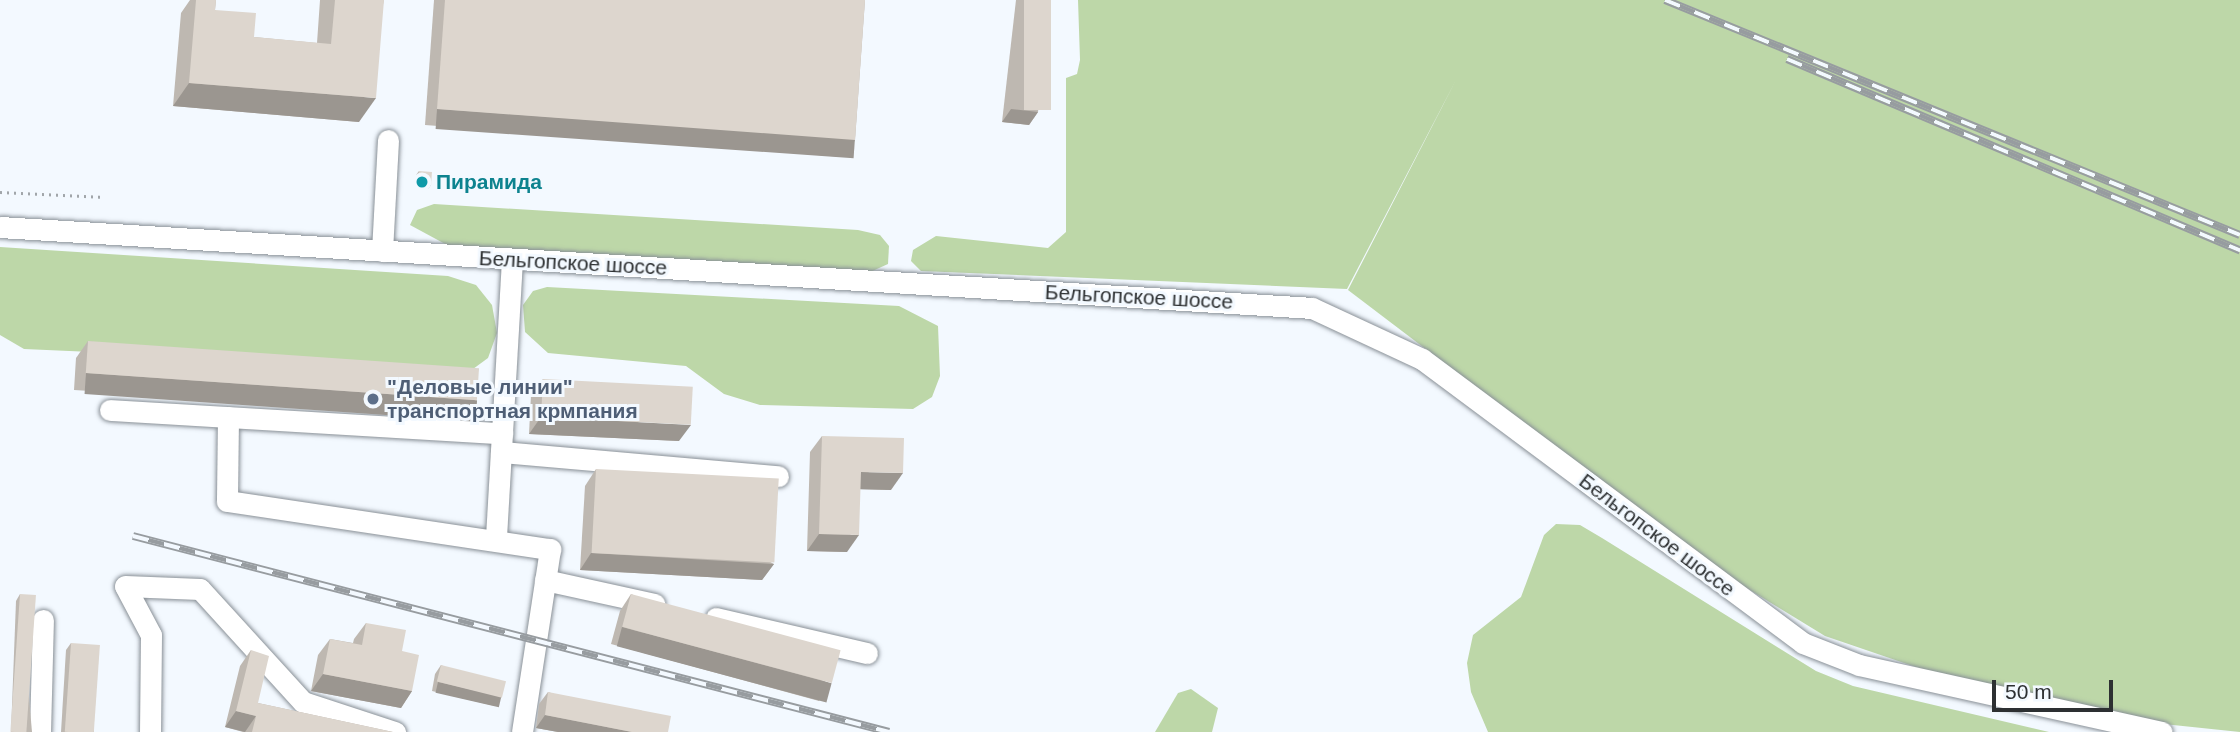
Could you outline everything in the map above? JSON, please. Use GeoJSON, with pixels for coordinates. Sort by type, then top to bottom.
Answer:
{"type":"FeatureCollection","features":[{"type":"Feature","properties":{"kind":"street"},"geometry":{"type":"LineString","coordinates":[[382,251],[388,140]]}},
{"type":"Feature","properties":{"kind":"street","name":"Бельгопское шоссе"},"geometry":{"type":"LineString","coordinates":[[0,227],[1312,308],[1422,359],[1803,643],[1859,665],[2162,732]]}},
{"type":"Feature","properties":{"kind":"street"},"geometry":{"type":"LineString","coordinates":[[496,537],[512,260]]}},
{"type":"Feature","properties":{"kind":"street"},"geometry":{"type":"LineString","coordinates":[[110,410],[228,417],[501,443],[778,476]]}},
{"type":"Feature","properties":{"kind":"street"},"geometry":{"type":"LineString","coordinates":[[228,417],[227,501],[496,537],[550,549],[522,732]]}},
{"type":"Feature","properties":{"kind":"street"},"geometry":{"type":"LineString","coordinates":[[545,580],[867,653]]}},
{"type":"Feature","properties":{"kind":"street"},"geometry":{"type":"LineString","coordinates":[[150,732],[151,635],[125,586],[200,589],[303,702],[395,732]]}},
{"type":"Feature","properties":{"kind":"street"},"geometry":{"type":"LineString","coordinates":[[40,732],[43,620]]}},
{"type":"Feature","properties":{"kind":"path"},"geometry":{"type":"LineString","coordinates":[[0,192],[105,197]]}},
{"type":"Feature","properties":{"kind":"green space"},"geometry":{"type":"Polygon","coordinates":[[[1078,0],[2240,0],[2240,732],[2135,721],[1948,678],[1825,636],[1714,568],[1348,290],[1457,78],[1347,289],[921,271],[911,261],[913,250],[936,236],[1048,248],[1066,232],[1066,78],[1077,74],[1080,60],[1078,0]]]}},
{"type":"Feature","properties":{"kind":"green space"},"geometry":{"type":"Polygon","coordinates":[[[434,204],[858,230],[880,235],[889,246],[888,264],[868,273],[447,245],[410,225],[417,210],[434,204]]]}},
{"type":"Feature","properties":{"kind":"green space"},"geometry":{"type":"Polygon","coordinates":[[[0,247],[448,276],[476,285],[492,305],[497,333],[488,358],[473,369],[24,349],[0,335],[0,247]]]}},
{"type":"Feature","properties":{"kind":"green space"},"geometry":{"type":"Polygon","coordinates":[[[547,287],[899,306],[938,326],[940,376],[932,397],[913,409],[760,405],[724,394],[686,366],[548,353],[525,332],[523,305],[533,291],[547,287]]]}},
{"type":"Feature","properties":{"kind":"green space"},"geometry":{"type":"Polygon","coordinates":[[[1556,524],[1580,525],[1816,671],[1853,686],[2049,732],[1488,732],[1471,692],[1467,663],[1473,635],[1521,597],[1544,535],[1556,524]]]}},
{"type":"Feature","properties":{"kind":"green space"},"geometry":{"type":"Polygon","coordinates":[[[1191,689],[1218,708],[1212,732],[1155,732],[1178,693],[1191,689]]]}},
{"type":"Feature","properties":{"kind":"building"},"geometry":{"type":"Polygon","coordinates":[[[196,0],[216,0],[215,10],[256,13],[254,37],[331,44],[335,0],[384,0],[376,98],[189,83],[196,0]]]}},
{"type":"Feature","properties":{"kind":"building"},"geometry":{"type":"Polygon","coordinates":[[[445,0],[865,0],[855,140],[437,109],[445,0]]]}},
{"type":"Feature","properties":{"kind":"building"},"geometry":{"type":"Polygon","coordinates":[[[1024,0],[1051,0],[1051,110],[1024,110],[1024,0]]]}},
{"type":"Feature","properties":{"kind":"building"},"geometry":{"type":"Polygon","coordinates":[[[419,171],[432,172],[431,185],[418,184],[419,171]]]}},
{"type":"Feature","properties":{"kind":"building"},"geometry":{"type":"Polygon","coordinates":[[[88,341],[479,368],[477,400],[86,373],[88,341]]]}},
{"type":"Feature","properties":{"kind":"building"},"geometry":{"type":"Polygon","coordinates":[[[543,379],[693,387],[691,425],[541,417],[543,379]]]}},
{"type":"Feature","properties":{"kind":"building"},"geometry":{"type":"Polygon","coordinates":[[[822,436],[904,438],[903,473],[861,472],[859,535],[819,534],[822,436]]]}},
{"type":"Feature","properties":{"kind":"building"},"geometry":{"type":"Polygon","coordinates":[[[596,469],[779,479],[774,562],[592,553],[596,469]]]}},
{"type":"Feature","properties":{"kind":"building"},"geometry":{"type":"Polygon","coordinates":[[[20,594],[36,595],[26,732],[10,732],[20,594]]]}},
{"type":"Feature","properties":{"kind":"building"},"geometry":{"type":"Polygon","coordinates":[[[631,594],[841,650],[832,683],[622,627],[631,594]]]}},
{"type":"Feature","properties":{"kind":"building"},"geometry":{"type":"Polygon","coordinates":[[[366,623],[406,630],[402,651],[419,655],[412,691],[323,674],[330,639],[362,645],[366,623]]]}},
{"type":"Feature","properties":{"kind":"building"},"geometry":{"type":"Polygon","coordinates":[[[71,643],[100,645],[94,732],[65,732],[71,643]]]}},
{"type":"Feature","properties":{"kind":"building"},"geometry":{"type":"Polygon","coordinates":[[[251,650],[269,656],[258,703],[393,732],[252,732],[256,716],[236,711],[251,650]]]}},
{"type":"Feature","properties":{"kind":"building"},"geometry":{"type":"Polygon","coordinates":[[[441,665],[506,681],[502,698],[437,681],[441,665]]]}},
{"type":"Feature","properties":{"kind":"building"},"geometry":{"type":"Polygon","coordinates":[[[548,692],[671,716],[668,732],[632,732],[545,715],[548,692]]]}},
{"type":"Feature","properties":{"kind":"railway"},"geometry":{"type":"LineString","coordinates":[[1665,0],[2240,235]]}},
{"type":"Feature","properties":{"kind":"railway"},"geometry":{"type":"LineString","coordinates":[[1787,59],[2240,250]]}},
{"type":"Feature","properties":{"kind":"railway"},"geometry":{"type":"LineString","coordinates":[[133,536],[889,732]]}},
{"type":"Feature","properties":{"kind":"place","name":"Пирамида"},"geometry":{"type":"Point","coordinates":[422,182]}},
{"type":"Feature","properties":{"kind":"place","name":"\"Деловые линии\" транспортная крмпания"},"geometry":{"type":"Point","coordinates":[373,399]}}]}
